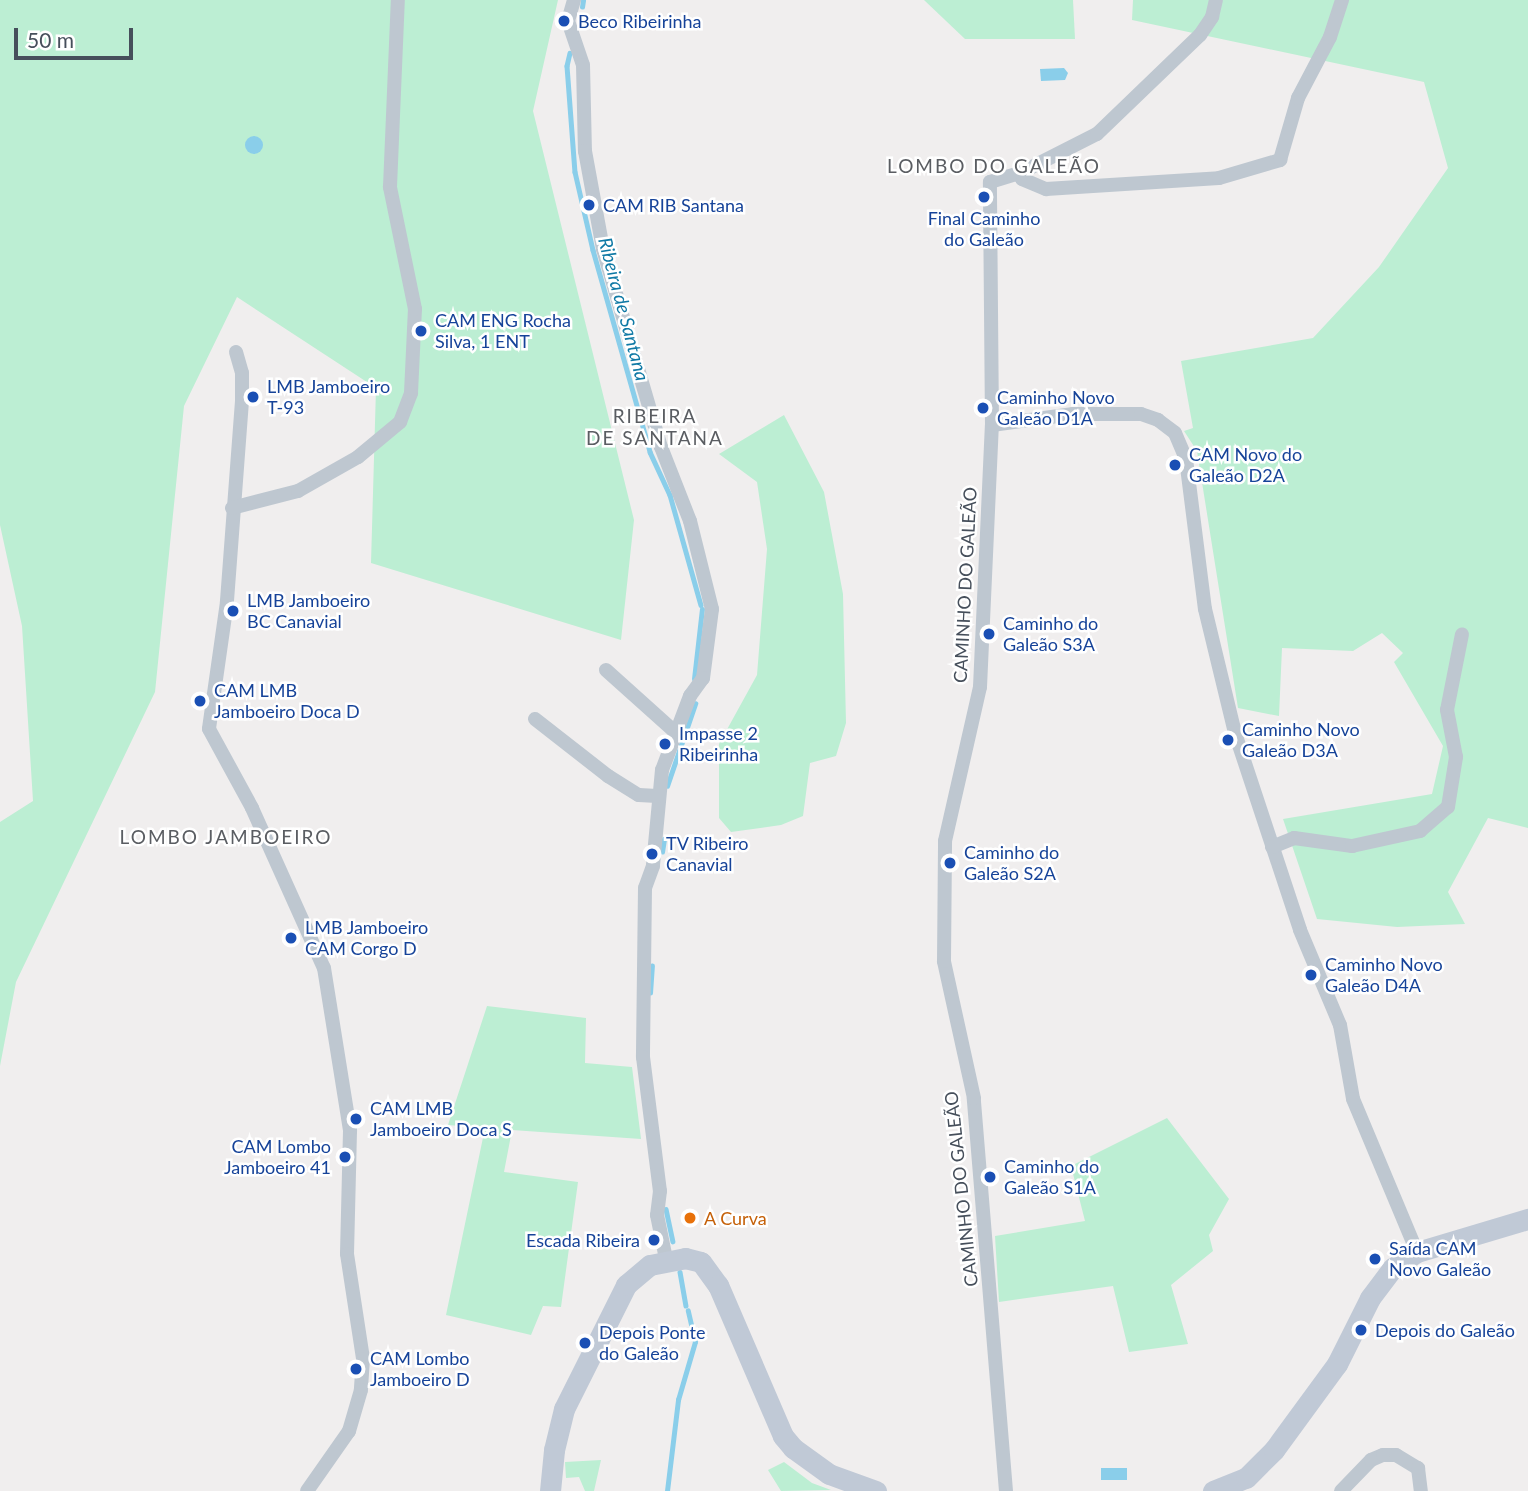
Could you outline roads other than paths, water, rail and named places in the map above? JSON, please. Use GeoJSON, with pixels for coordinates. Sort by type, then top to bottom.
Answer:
{"type":"FeatureCollection","features":[{"type":"Feature","properties":{"kind":"main road"},"geometry":{"type":"LineString","coordinates":[[1226,1489],[1246,1478],[1274,1451],[1337,1364],[1380,1283],[1417,1252],[1528,1219]]}},
{"type":"Feature","properties":{"kind":"main road"},"geometry":{"type":"LineString","coordinates":[[550,1491],[558,1425],[609,1316],[632,1278],[675,1259],[701,1262],[718,1285],[778,1424],[793,1448],[829,1474],[876,1491]]}},
{"type":"Feature","properties":{"kind":"street"},"geometry":{"type":"LineString","coordinates":[[232,508],[298,491],[358,457],[400,422],[411,393],[415,310],[390,187],[398,0]]}},
{"type":"Feature","properties":{"kind":"street"},"geometry":{"type":"LineString","coordinates":[[574,0],[568,21],[583,65],[585,152],[603,249],[661,447],[690,521],[712,609],[703,678],[675,732],[657,796],[653,866],[645,888],[640,1004],[643,1057],[660,1191],[657,1215],[675,1259]]}},
{"type":"Feature","properties":{"kind":"street","name":"CAMINHO DO GALEÃO"},"geometry":{"type":"LineString","coordinates":[[1006,1491],[974,1098],[944,961],[945,841],[980,687],[992,425],[990,182],[1020,173],[1097,134],[1200,35],[1212,18],[1216,0]]}},
{"type":"Feature","properties":{"kind":"street"},"geometry":{"type":"LineString","coordinates":[[1020,173],[1022,179],[1045,189],[1219,178],[1280,160],[1298,98],[1329,37],[1342,0]]}},
{"type":"Feature","properties":{"kind":"street"},"geometry":{"type":"LineString","coordinates":[[236,352],[243,373],[242,401],[227,601],[209,729],[252,808],[324,968],[350,1131],[347,1254],[363,1359],[360,1399],[349,1431],[307,1491]]}},
{"type":"Feature","properties":{"kind":"street"},"geometry":{"type":"LineString","coordinates":[[992,425],[1073,415],[1141,415],[1158,419],[1175,433],[1186,459],[1205,609],[1221,678],[1300,930],[1340,1025],[1353,1099],[1417,1252]]}},
{"type":"Feature","properties":{"kind":"street"},"geometry":{"type":"LineString","coordinates":[[1272,847],[1294,838],[1352,846],[1420,831],[1448,807],[1456,757],[1447,710],[1462,634]]}},
{"type":"Feature","properties":{"kind":"street"},"geometry":{"type":"LineString","coordinates":[[606,670],[675,732]]}},
{"type":"Feature","properties":{"kind":"street"},"geometry":{"type":"LineString","coordinates":[[535,719],[608,776],[639,795],[657,796]]}},
{"type":"Feature","properties":{"kind":"street"},"geometry":{"type":"LineString","coordinates":[[1341,1491],[1371,1460],[1396,1455],[1418,1468],[1421,1491]]}},
{"type":"Feature","properties":{"kind":"water"},"geometry":{"type":"Polygon","coordinates":[[[1064,68],[1068,73],[1065,80],[1041,81],[1040,69],[1064,68]]]}},
{"type":"Feature","properties":{"kind":"water"},"geometry":{"type":"Polygon","coordinates":[[[250,136],[258,136],[263,145],[261,152],[250,154],[245,149],[245,141],[250,136]]]}},
{"type":"Feature","properties":{"kind":"water"},"geometry":{"type":"Polygon","coordinates":[[[1101,1468],[1127,1468],[1127,1480],[1101,1480],[1101,1468]]]}},
{"type":"Feature","properties":{"kind":"waterway","name":"Ribeira de Santana"},"geometry":{"type":"LineString","coordinates":[[582,7],[583,1]]}},
{"type":"Feature","properties":{"kind":"waterway","name":"Ribeira de Santana"},"geometry":{"type":"LineString","coordinates":[[570,53],[567,66],[575,172],[593,250],[650,452],[670,495],[701,605]]}},
{"type":"Feature","properties":{"kind":"waterway","name":"Ribeira de Santana"},"geometry":{"type":"LineString","coordinates":[[694,679],[702,609]]}},
{"type":"Feature","properties":{"kind":"waterway","name":"Ribeira de Santana"},"geometry":{"type":"LineString","coordinates":[[667,786],[695,704]]}},
{"type":"Feature","properties":{"kind":"waterway","name":"Ribeira de Santana"},"geometry":{"type":"LineString","coordinates":[[662,852],[664,839]]}},
{"type":"Feature","properties":{"kind":"waterway","name":"Ribeira de Santana"},"geometry":{"type":"LineString","coordinates":[[650,993],[652,966]]}},
{"type":"Feature","properties":{"kind":"waterway","name":"Ribeira de Santana"},"geometry":{"type":"LineString","coordinates":[[666,1209],[673,1241]]}},
{"type":"Feature","properties":{"kind":"waterway","name":"Ribeira de Santana"},"geometry":{"type":"LineString","coordinates":[[680,1272],[686,1305]]}},
{"type":"Feature","properties":{"kind":"waterway","name":"Ribeira de Santana"},"geometry":{"type":"LineString","coordinates":[[667,1491],[678,1400],[695,1342],[688,1311]]}},
{"type":"Feature","properties":{"kind":"place","name":"Beco Ribeirinha"},"geometry":{"type":"Point","coordinates":[564,21]}},
{"type":"Feature","properties":{"kind":"place","name":"Final Caminho do Galeão"},"geometry":{"type":"Point","coordinates":[984,197]}},
{"type":"Feature","properties":{"kind":"place","name":"CAM RIB Santana"},"geometry":{"type":"Point","coordinates":[589,205]}},
{"type":"Feature","properties":{"kind":"place","name":"CAM ENG Rocha Silva, 1 ENT"},"geometry":{"type":"Point","coordinates":[421,331]}},
{"type":"Feature","properties":{"kind":"place","name":"LMB Jamboeiro T-93"},"geometry":{"type":"Point","coordinates":[253,397]}},
{"type":"Feature","properties":{"kind":"place","name":"Caminho Novo Galeão D1A"},"geometry":{"type":"Point","coordinates":[983,408]}},
{"type":"Feature","properties":{"kind":"place","name":"CAM Novo do Galeão D2A"},"geometry":{"type":"Point","coordinates":[1175,465]}},
{"type":"Feature","properties":{"kind":"place","name":"LMB Jamboeiro BC Canavial"},"geometry":{"type":"Point","coordinates":[233,611]}},
{"type":"Feature","properties":{"kind":"place","name":"Caminho do Galeão S3A"},"geometry":{"type":"Point","coordinates":[989,634]}},
{"type":"Feature","properties":{"kind":"place","name":"CAM LMB Jamboeiro Doca D"},"geometry":{"type":"Point","coordinates":[200,701]}},
{"type":"Feature","properties":{"kind":"place","name":"Caminho Novo Galeão D3A"},"geometry":{"type":"Point","coordinates":[1228,740]}},
{"type":"Feature","properties":{"kind":"place","name":"Impasse 2 Ribeirinha"},"geometry":{"type":"Point","coordinates":[665,744]}},
{"type":"Feature","properties":{"kind":"place","name":"TV Ribeiro Canavial"},"geometry":{"type":"Point","coordinates":[652,854]}},
{"type":"Feature","properties":{"kind":"place","name":"Caminho do Galeão S2A"},"geometry":{"type":"Point","coordinates":[950,863]}},
{"type":"Feature","properties":{"kind":"place","name":"LMB Jamboeiro CAM Corgo D"},"geometry":{"type":"Point","coordinates":[291,938]}},
{"type":"Feature","properties":{"kind":"place","name":"Caminho Novo Galeão D4A"},"geometry":{"type":"Point","coordinates":[1311,975]}},
{"type":"Feature","properties":{"kind":"place","name":"CAM LMB Jamboeiro Doca S"},"geometry":{"type":"Point","coordinates":[356,1119]}},
{"type":"Feature","properties":{"kind":"place","name":"CAM Lombo Jamboeiro 41"},"geometry":{"type":"Point","coordinates":[345,1157]}},
{"type":"Feature","properties":{"kind":"place","name":"Caminho do Galeão S1A"},"geometry":{"type":"Point","coordinates":[990,1177]}},
{"type":"Feature","properties":{"kind":"place","name":"A Curva"},"geometry":{"type":"Point","coordinates":[690,1218]}},
{"type":"Feature","properties":{"kind":"place","name":"Escada Ribeira"},"geometry":{"type":"Point","coordinates":[654,1240]}},
{"type":"Feature","properties":{"kind":"place","name":"Saída CAM Novo Galeão"},"geometry":{"type":"Point","coordinates":[1375,1259]}},
{"type":"Feature","properties":{"kind":"place","name":"Depois do Galeão"},"geometry":{"type":"Point","coordinates":[1361,1330]}},
{"type":"Feature","properties":{"kind":"place","name":"Depois Ponte do Galeão"},"geometry":{"type":"Point","coordinates":[585,1343]}},
{"type":"Feature","properties":{"kind":"place","name":"CAM Lombo Jamboeiro D"},"geometry":{"type":"Point","coordinates":[356,1369]}},
{"type":"Feature","properties":{"kind":"district","name":"LOMBO DO GALEÃO"},"geometry":{"type":"Point","coordinates":[994,166]}},
{"type":"Feature","properties":{"kind":"district","name":"RIBEIRA DE SANTANA"},"geometry":{"type":"Point","coordinates":[655,427]}},
{"type":"Feature","properties":{"kind":"district","name":"LOMBO JAMBOEIRO"},"geometry":{"type":"Point","coordinates":[226,837]}}]}
